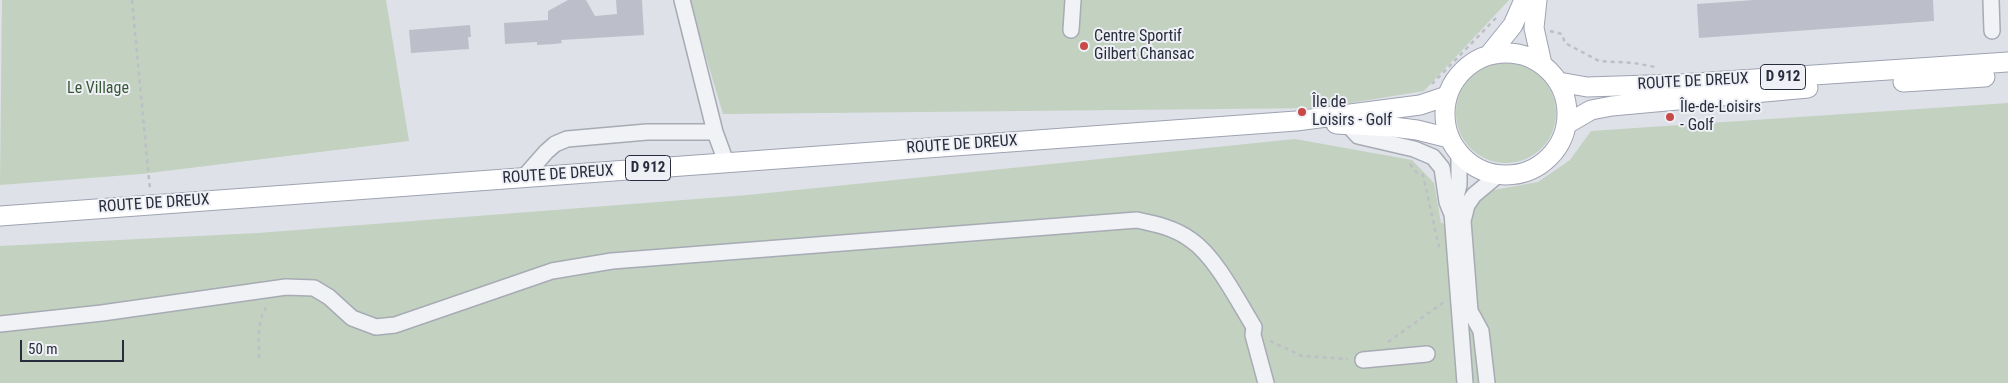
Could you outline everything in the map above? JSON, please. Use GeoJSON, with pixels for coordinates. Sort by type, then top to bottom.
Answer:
{"type":"FeatureCollection","features":[{"type":"Feature","properties":{"kind":"main road"},"geometry":{"type":"LineString","coordinates":[[1489,55],[1514,25],[1524,0]]}},
{"type":"Feature","properties":{"kind":"main road"},"geometry":{"type":"LineString","coordinates":[[1537,0],[1534,28],[1542,64]]}},
{"type":"Feature","properties":{"kind":"main road"},"geometry":{"type":"LineString","coordinates":[[1506,52],[1523,55],[1542,64],[1559,82],[1567,110],[1566,124],[1561,141],[1552,155],[1538,166],[1523,173],[1498,175],[1483,172],[1470,165],[1459,155],[1449,138],[1444,124],[1444,108],[1447,96],[1457,76],[1471,63],[1489,55],[1506,52]]}},
{"type":"Feature","properties":{"kind":"main road","name":"ROUTE DE DREUX"},"geometry":{"type":"LineString","coordinates":[[1559,82],[1587,87],[1680,84],[2008,62]]}},
{"type":"Feature","properties":{"kind":"main road","name":"ROUTE DE DREUX"},"geometry":{"type":"LineString","coordinates":[[1566,124],[1591,110],[1612,106],[1848,85],[2008,75]]}},
{"type":"Feature","properties":{"kind":"main road","name":"ROUTE DE DREUX"},"geometry":{"type":"LineString","coordinates":[[0,216],[1296,121],[1420,105],[1447,96]]}},
{"type":"Feature","properties":{"kind":"main road","name":"ROUTE DE DREUX"},"geometry":{"type":"LineString","coordinates":[[1296,121],[1401,128],[1449,138]]}},
{"type":"Feature","properties":{"kind":"street"},"geometry":{"type":"LineString","coordinates":[[682,0],[715,132],[726,162]]}},
{"type":"Feature","properties":{"kind":"street"},"geometry":{"type":"LineString","coordinates":[[1071,30],[1073,0]]}},
{"type":"Feature","properties":{"kind":"street"},"geometry":{"type":"LineString","coordinates":[[1991,0],[1992,31]]}},
{"type":"Feature","properties":{"kind":"street"},"geometry":{"type":"LineString","coordinates":[[1348,125],[1358,136],[1414,149],[1433,157],[1442,168],[1447,202],[1452,213]]}},
{"type":"Feature","properties":{"kind":"street"},"geometry":{"type":"LineString","coordinates":[[524,177],[554,144],[568,139],[647,132],[715,132]]}},
{"type":"Feature","properties":{"kind":"street"},"geometry":{"type":"LineString","coordinates":[[1459,155],[1459,185],[1452,213],[1464,383]]}},
{"type":"Feature","properties":{"kind":"street"},"geometry":{"type":"LineString","coordinates":[[1487,383],[1481,331],[1470,311],[1463,220],[1467,205],[1474,194],[1498,175]]}},
{"type":"Feature","properties":{"kind":"street"},"geometry":{"type":"LineString","coordinates":[[0,324],[102,313],[286,287],[314,288],[329,297],[352,318],[376,327],[395,325],[552,271],[612,261],[1137,220],[1164,226],[1191,240],[1208,256],[1254,327],[1254,335],[1266,383]]}},
{"type":"Feature","properties":{"kind":"street"},"geometry":{"type":"LineString","coordinates":[[1363,360],[1427,354]]}},
{"type":"Feature","properties":{"kind":"path"},"geometry":{"type":"LineString","coordinates":[[132,0],[152,204]]}},
{"type":"Feature","properties":{"kind":"path"},"geometry":{"type":"LineString","coordinates":[[1426,89],[1439,78],[1496,18],[1514,25]]}},
{"type":"Feature","properties":{"kind":"path"},"geometry":{"type":"LineString","coordinates":[[1410,164],[1416,172],[1423,175],[1440,256]]}},
{"type":"Feature","properties":{"kind":"path"},"geometry":{"type":"LineString","coordinates":[[259,358],[261,318],[267,307],[286,287]]}},
{"type":"Feature","properties":{"kind":"path"},"geometry":{"type":"LineString","coordinates":[[1386,344],[1444,302],[1443,293]]}},
{"type":"Feature","properties":{"kind":"path"},"geometry":{"type":"LineString","coordinates":[[1254,327],[1267,339],[1302,356],[1363,360]]}},
{"type":"Feature","properties":{"kind":"green space","name":"Le Village"},"geometry":{"type":"Polygon","coordinates":[[[2,0],[386,0],[409,141],[141,174],[0,185],[2,0]]]}},
{"type":"Feature","properties":{"kind":"green space","name":"Centre Sportif Gilbert Chansac"},"geometry":{"type":"Polygon","coordinates":[[[689,0],[1509,0],[1424,91],[1319,108],[723,114],[689,0]]]}},
{"type":"Feature","properties":{"kind":"green space"},"geometry":{"type":"Polygon","coordinates":[[[1506,63],[1516,64],[1534,71],[1548,85],[1555,103],[1555,123],[1548,141],[1534,155],[1516,162],[1506,163],[1496,162],[1478,155],[1464,141],[1457,123],[1456,113],[1457,103],[1464,85],[1478,71],[1496,64],[1506,63]]]}},
{"type":"Feature","properties":{"kind":"green space"},"geometry":{"type":"Polygon","coordinates":[[[2008,103],[2008,383],[0,383],[0,246],[258,233],[748,195],[1295,139],[1412,160],[1434,183],[1441,223],[1467,226],[1482,192],[1538,182],[1570,160],[1591,131],[2008,103]]]}},
{"type":"Feature","properties":{"kind":"building"},"geometry":{"type":"Polygon","coordinates":[[[568,0],[586,0],[595,16],[617,14],[616,0],[642,0],[644,35],[561,40],[562,43],[554,44],[537,45],[537,42],[505,44],[504,23],[548,20],[548,11],[568,0]]]}},
{"type":"Feature","properties":{"kind":"building"},"geometry":{"type":"Polygon","coordinates":[[[1754,0],[1933,0],[1934,21],[1699,38],[1697,4],[1754,0]]]}},
{"type":"Feature","properties":{"kind":"building"},"geometry":{"type":"Polygon","coordinates":[[[470,25],[469,49],[411,53],[409,30],[470,25]]]}},
{"type":"Feature","properties":{"kind":"place","name":"Centre Sportif Gilbert Chansac"},"geometry":{"type":"Point","coordinates":[1084,46]}},
{"type":"Feature","properties":{"kind":"place","name":"Île de Loisirs - Golf"},"geometry":{"type":"Point","coordinates":[1302,112]}},
{"type":"Feature","properties":{"kind":"place","name":"Île-de-Loisirs - Golf"},"geometry":{"type":"Point","coordinates":[1670,117]}}]}
